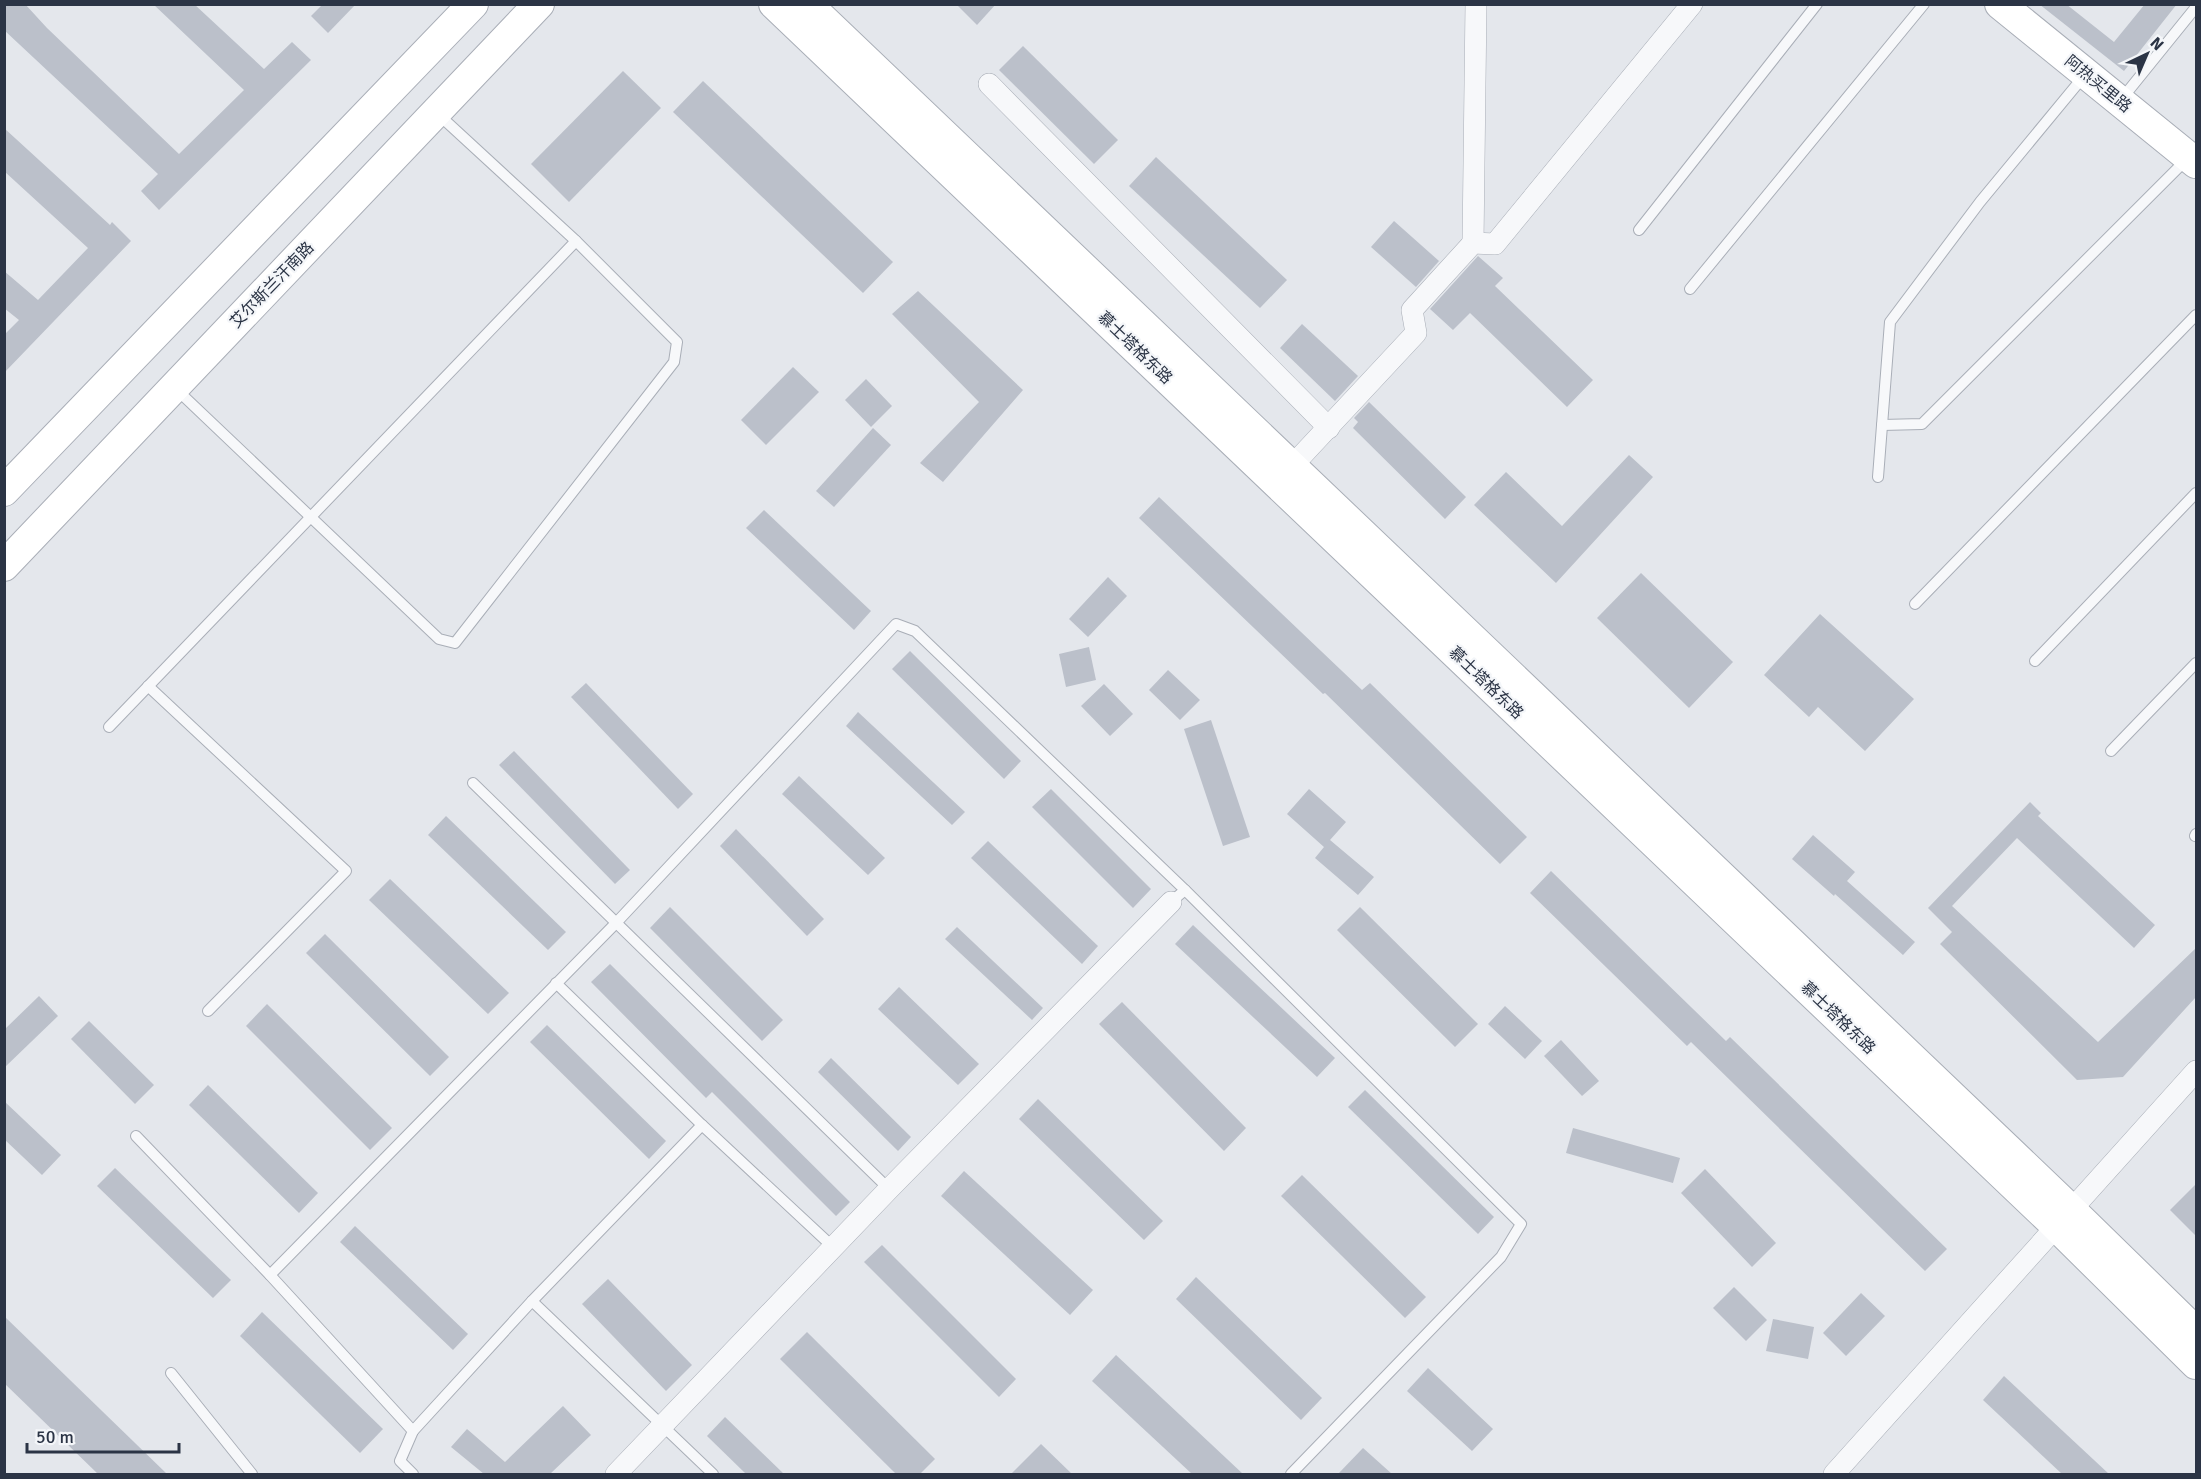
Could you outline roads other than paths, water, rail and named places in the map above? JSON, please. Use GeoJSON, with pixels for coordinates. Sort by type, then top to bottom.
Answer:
{"type":"FeatureCollection","features":[{"type":"Feature","properties":{"kind":"main road"},"geometry":{"type":"LineString","coordinates":[[4,491],[473,4]]}},
{"type":"Feature","properties":{"kind":"main road","name":"艾尔斯兰汗南路"},"geometry":{"type":"LineString","coordinates":[[4,566],[539,4]]}},
{"type":"Feature","properties":{"kind":"main road","name":"慕士塔格东路"},"geometry":{"type":"LineString","coordinates":[[774,4],[2064,1219],[2196,1332]]}},
{"type":"Feature","properties":{"kind":"main road","name":"慕士塔格东路"},"geometry":{"type":"LineString","coordinates":[[807,4],[1292,466],[2064,1219],[2196,1364]]}},
{"type":"Feature","properties":{"kind":"main road","name":"阿热买里路"},"geometry":{"type":"LineString","coordinates":[[2000,4],[2193,160]]}},
{"type":"Feature","properties":{"kind":"street"},"geometry":{"type":"LineString","coordinates":[[1292,466],[1416,333],[1412,310],[1473,243],[1476,4]]}},
{"type":"Feature","properties":{"kind":"street"},"geometry":{"type":"LineString","coordinates":[[1473,243],[1496,244],[1692,4]]}},
{"type":"Feature","properties":{"kind":"street"},"geometry":{"type":"LineString","coordinates":[[990,84],[1329,428]]}},
{"type":"Feature","properties":{"kind":"street"},"geometry":{"type":"LineString","coordinates":[[616,1474],[889,1189],[1178,896]]}},
{"type":"Feature","properties":{"kind":"street"},"geometry":{"type":"LineString","coordinates":[[1834,1474],[2196,1071]]}},
{"type":"Feature","properties":{"kind":"lane"},"geometry":{"type":"LineString","coordinates":[[1639,230],[1817,4]]}},
{"type":"Feature","properties":{"kind":"lane"},"geometry":{"type":"LineString","coordinates":[[1690,289],[1924,4]]}},
{"type":"Feature","properties":{"kind":"lane"},"geometry":{"type":"LineString","coordinates":[[2119,101],[2196,7]]}},
{"type":"Feature","properties":{"kind":"lane"},"geometry":{"type":"LineString","coordinates":[[1878,477],[1890,322],[1980,202],[2086,74]]}},
{"type":"Feature","properties":{"kind":"lane"},"geometry":{"type":"LineString","coordinates":[[174,388],[439,639],[454,643],[674,362],[677,342],[576,241],[436,112]]}},
{"type":"Feature","properties":{"kind":"lane"},"geometry":{"type":"LineString","coordinates":[[1882,425],[1922,424],[2193,160]]}},
{"type":"Feature","properties":{"kind":"lane"},"geometry":{"type":"LineString","coordinates":[[109,727],[576,241]]}},
{"type":"Feature","properties":{"kind":"lane"},"geometry":{"type":"LineString","coordinates":[[1915,604],[2196,315]]}},
{"type":"Feature","properties":{"kind":"lane"},"geometry":{"type":"LineString","coordinates":[[2035,661],[2196,493]]}},
{"type":"Feature","properties":{"kind":"lane"},"geometry":{"type":"LineString","coordinates":[[270,1275],[616,922],[896,624],[915,631],[1178,896],[1521,1224],[1501,1257],[1291,1474]]}},
{"type":"Feature","properties":{"kind":"lane"},"geometry":{"type":"LineString","coordinates":[[2110,751],[2196,663]]}},
{"type":"Feature","properties":{"kind":"lane"},"geometry":{"type":"LineString","coordinates":[[148,686],[346,871],[208,1011]]}},
{"type":"Feature","properties":{"kind":"lane"},"geometry":{"type":"LineString","coordinates":[[472,783],[889,1189]]}},
{"type":"Feature","properties":{"kind":"lane"},"geometry":{"type":"LineString","coordinates":[[556,983],[702,1125],[833,1247]]}},
{"type":"Feature","properties":{"kind":"lane"},"geometry":{"type":"LineString","coordinates":[[413,1474],[400,1461],[413,1431],[532,1301],[702,1125]]}},
{"type":"Feature","properties":{"kind":"lane"},"geometry":{"type":"LineString","coordinates":[[136,1136],[270,1275],[413,1431]]}},
{"type":"Feature","properties":{"kind":"lane"},"geometry":{"type":"LineString","coordinates":[[532,1301],[713,1474]]}},
{"type":"Feature","properties":{"kind":"lane"},"geometry":{"type":"LineString","coordinates":[[171,1373],[252,1474]]}}]}
